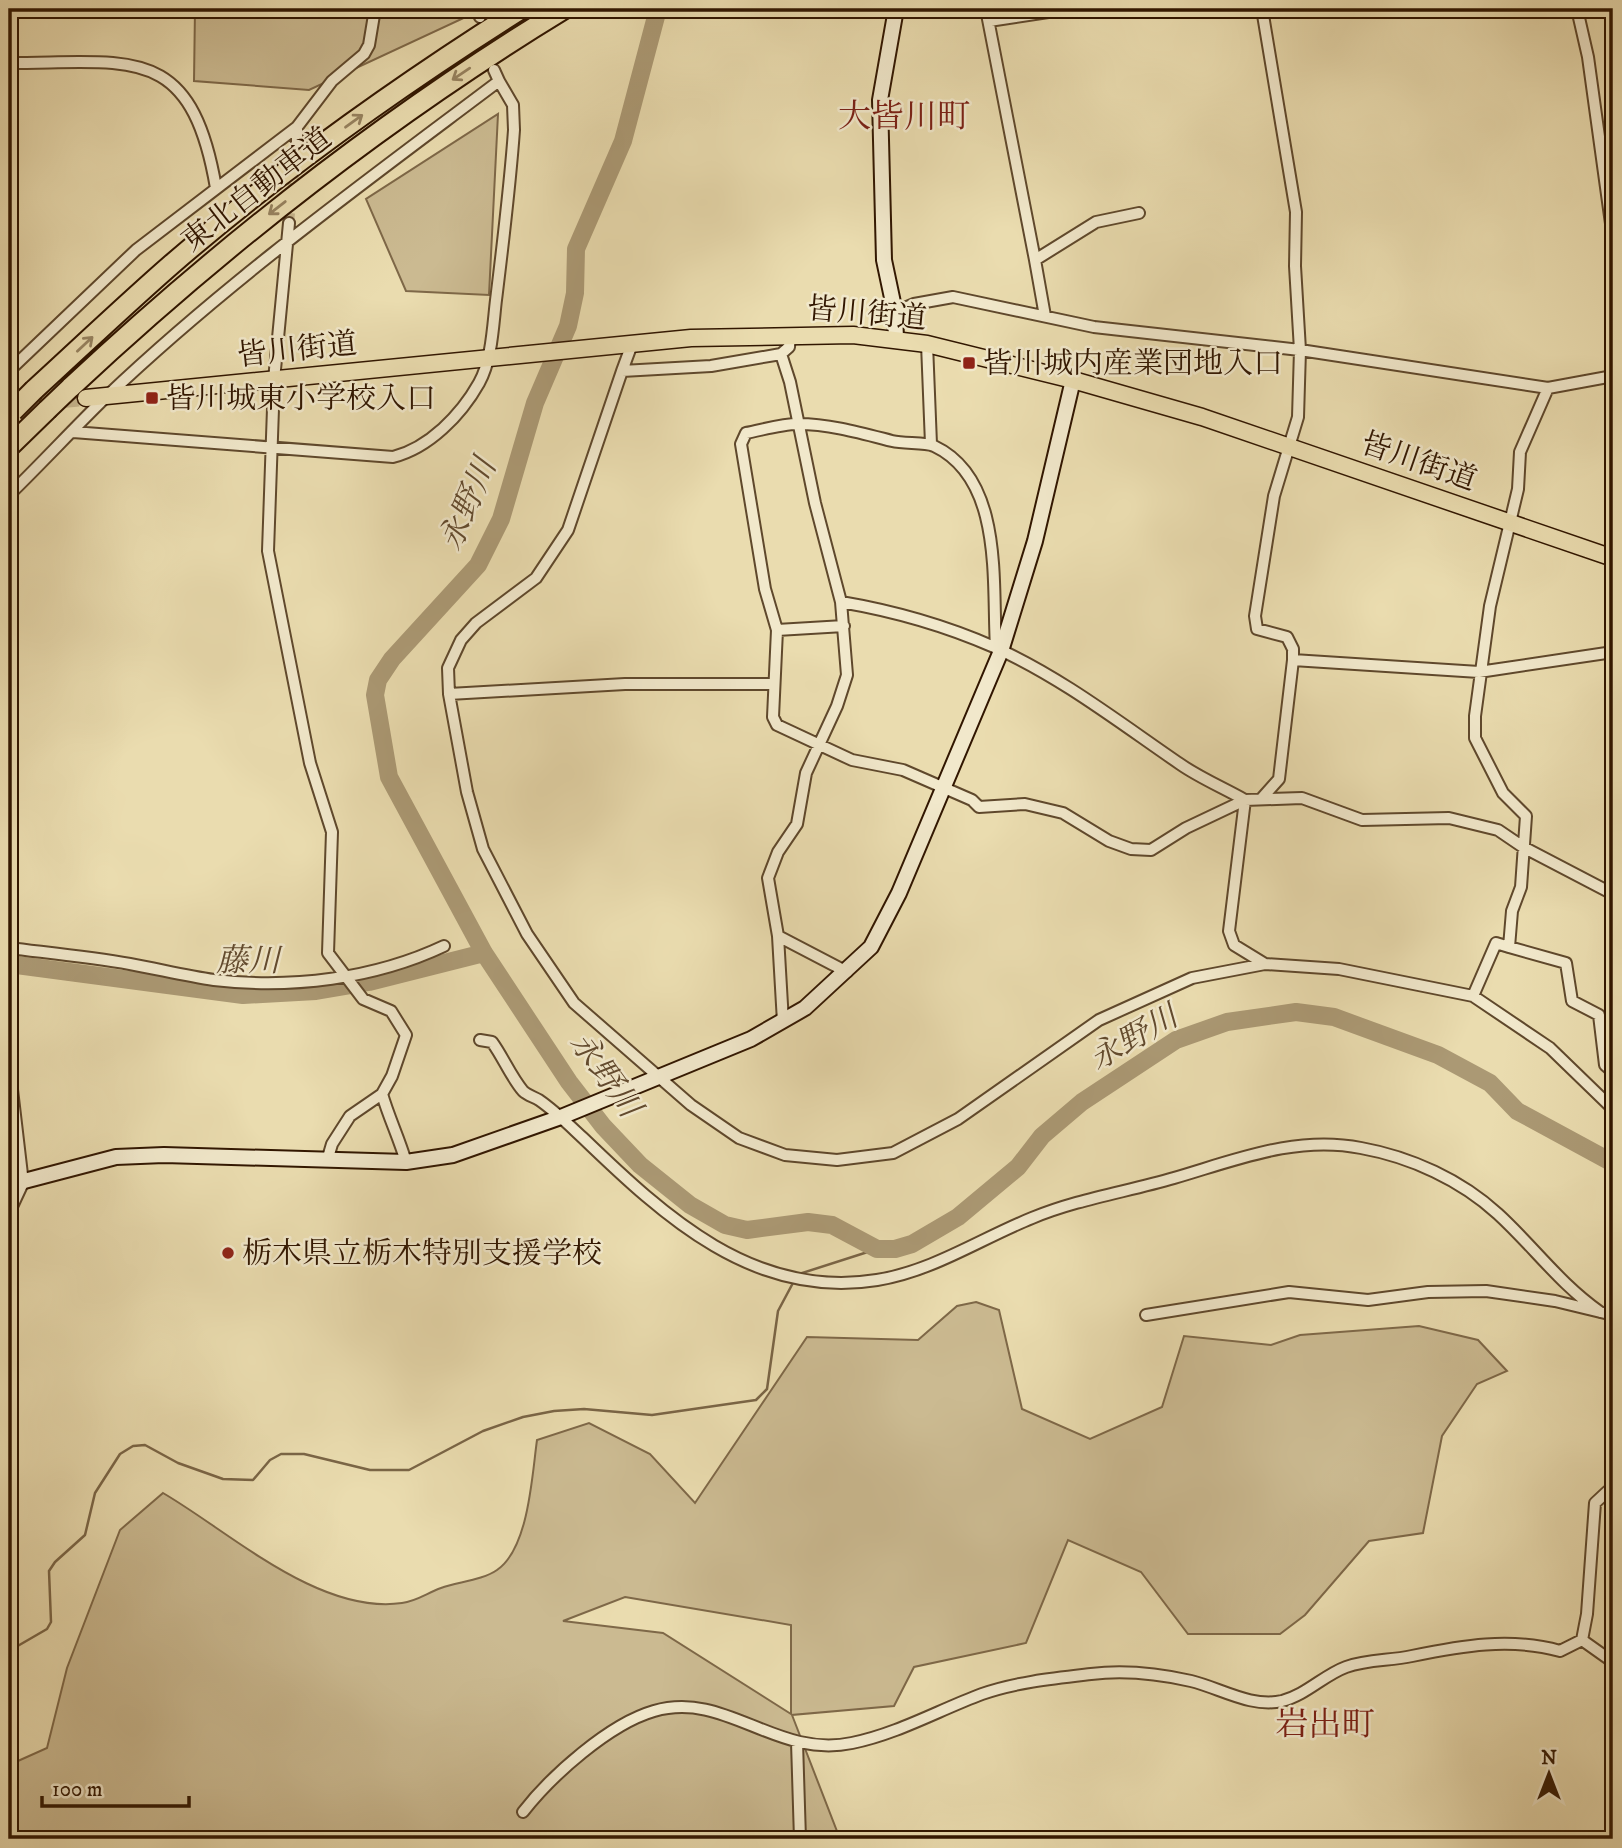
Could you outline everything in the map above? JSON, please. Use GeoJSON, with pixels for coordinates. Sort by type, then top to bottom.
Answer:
{"type":"FeatureCollection","features":[{"type":"Feature","properties":{"kind":"highway","name":"東北自動車道"},"geometry":{"type":"LineString","coordinates":[[11,413],[172,264],[232,214],[403,86],[520,9]]}},
{"type":"Feature","properties":{"kind":"highway","name":"東北自動車道"},"geometry":{"type":"LineString","coordinates":[[9,447],[47,410],[78,393],[146,316],[248,230],[403,114],[564,9]]}},
{"type":"Feature","properties":{"kind":"main road","name":"皆川街道"},"geometry":{"type":"LineString","coordinates":[[78,393],[106,397],[628,345],[790,334],[895,339],[927,344],[1073,380],[1290,446],[1613,558]]}},
{"type":"Feature","properties":{"kind":"street"},"geometry":{"type":"LineString","coordinates":[[9,372],[136,250],[297,127],[331,82],[364,54],[369,44],[375,9]]}},
{"type":"Feature","properties":{"kind":"street"},"geometry":{"type":"LineString","coordinates":[[895,339],[895,312],[884,260],[880,100],[896,9]]}},
{"type":"Feature","properties":{"kind":"street"},"geometry":{"type":"LineString","coordinates":[[986,9],[1045,316]]}},
{"type":"Feature","properties":{"kind":"street"},"geometry":{"type":"LineString","coordinates":[[989,21],[1068,9]]}},
{"type":"Feature","properties":{"kind":"street"},"geometry":{"type":"LineString","coordinates":[[1262,9],[1296,212],[1295,266],[1300,351],[1298,418],[1274,496],[1255,615],[1257,629],[1287,638],[1293,649],[1279,779],[1262,798]]}},
{"type":"Feature","properties":{"kind":"street"},"geometry":{"type":"LineString","coordinates":[[1577,9],[1587,57],[1613,238]]}},
{"type":"Feature","properties":{"kind":"street"},"geometry":{"type":"LineString","coordinates":[[9,63],[121,63],[146,68],[166,78],[183,95],[200,123],[216,188]]}},
{"type":"Feature","properties":{"kind":"street"},"geometry":{"type":"LineString","coordinates":[[73,432],[393,457],[407,454],[454,419],[480,382],[489,358],[508,207],[514,130],[513,105],[494,70]]}},
{"type":"Feature","properties":{"kind":"street"},"geometry":{"type":"LineString","coordinates":[[9,495],[106,397],[287,242],[499,82]]}},
{"type":"Feature","properties":{"kind":"street"},"geometry":{"type":"LineString","coordinates":[[297,127],[297,143]]}},
{"type":"Feature","properties":{"kind":"street"},"geometry":{"type":"LineString","coordinates":[[1035,260],[1096,222],[1139,214]]}},
{"type":"Feature","properties":{"kind":"street"},"geometry":{"type":"LineString","coordinates":[[289,223],[274,380],[271,570],[292,663],[310,763],[332,832],[326,941],[328,953],[341,975],[363,999],[391,1011],[406,1035],[392,1076],[382,1094],[350,1116],[331,1143],[327,1161]]}},
{"type":"Feature","properties":{"kind":"street"},"geometry":{"type":"LineString","coordinates":[[895,312],[914,304],[953,297],[1094,327],[1300,351],[1548,388],[1613,376]]}},
{"type":"Feature","properties":{"kind":"street"},"geometry":{"type":"LineString","coordinates":[[622,371],[711,366],[780,354],[789,347],[790,334]]}},
{"type":"Feature","properties":{"kind":"street"},"geometry":{"type":"LineString","coordinates":[[927,344],[930,444]]}},
{"type":"Feature","properties":{"kind":"street"},"geometry":{"type":"LineString","coordinates":[[628,345],[622,371],[568,530],[536,578],[476,624],[461,640],[448,668],[449,694],[467,792],[484,849],[527,934],[574,1003],[656,1079],[717,1124],[763,1148],[809,1158],[869,1158],[893,1153],[958,1119],[1047,1054],[1110,1015],[1192,978],[1265,964],[1339,969],[1473,996],[1550,1048],[1613,1109]]}},
{"type":"Feature","properties":{"kind":"street"},"geometry":{"type":"LineString","coordinates":[[780,354],[790,383],[797,424],[841,602],[847,675],[806,773],[797,824],[778,852],[768,878],[778,936],[783,1023]]}},
{"type":"Feature","properties":{"kind":"street"},"geometry":{"type":"LineString","coordinates":[[16,1184],[116,1157],[164,1155],[406,1162],[478,1148],[656,1079],[783,1023],[847,972],[871,947],[894,904],[998,649],[1035,541],[1073,380]]}},
{"type":"Feature","properties":{"kind":"street"},"geometry":{"type":"LineString","coordinates":[[1509,947],[1512,911],[1521,887],[1526,816],[1503,793],[1475,738],[1479,673],[1518,489],[1520,452],[1548,388]]}},
{"type":"Feature","properties":{"kind":"street"},"geometry":{"type":"LineString","coordinates":[[998,649],[989,526],[977,492],[959,461],[930,444],[917,446],[853,430],[797,424],[746,433],[741,444],[765,589],[777,630],[773,717],[777,725],[852,760],[903,770],[972,800],[979,807],[1025,804],[1063,813],[1109,841],[1141,850],[1151,850],[1186,828],[1245,800],[1302,798],[1362,820],[1449,818],[1498,830],[1523,847],[1613,894]]}},
{"type":"Feature","properties":{"kind":"street"},"geometry":{"type":"LineString","coordinates":[[841,602],[901,613],[998,649],[1104,711],[1182,765],[1245,800]]}},
{"type":"Feature","properties":{"kind":"street"},"geometry":{"type":"LineString","coordinates":[[777,630],[844,626]]}},
{"type":"Feature","properties":{"kind":"street"},"geometry":{"type":"LineString","coordinates":[[1293,660],[1479,673],[1613,652]]}},
{"type":"Feature","properties":{"kind":"street"},"geometry":{"type":"LineString","coordinates":[[449,694],[625,684],[774,684]]}},
{"type":"Feature","properties":{"kind":"street"},"geometry":{"type":"LineString","coordinates":[[1245,800],[1229,931],[1234,945],[1265,964]]}},
{"type":"Feature","properties":{"kind":"street"},"geometry":{"type":"LineString","coordinates":[[778,936],[847,972]]}},
{"type":"Feature","properties":{"kind":"street"},"geometry":{"type":"LineString","coordinates":[[1473,996],[1496,943],[1566,963],[1572,1001],[1599,1016],[1605,1065],[1613,1072]]}},
{"type":"Feature","properties":{"kind":"street"},"geometry":{"type":"LineString","coordinates":[[9,948],[225,981],[301,982],[404,964],[444,946]]}},
{"type":"Feature","properties":{"kind":"street"},"geometry":{"type":"LineString","coordinates":[[480,1040],[492,1042],[524,1093],[537,1098],[564,1116],[615,1172],[658,1208],[722,1252],[785,1275],[845,1282],[876,1280],[930,1266],[1034,1217],[1096,1195],[1169,1180],[1258,1152],[1305,1144],[1360,1147],[1413,1162],[1470,1192],[1499,1215],[1566,1287],[1600,1312]]}},
{"type":"Feature","properties":{"kind":"street"},"geometry":{"type":"LineString","coordinates":[[9,1064],[16,1184],[9,1213]]}},
{"type":"Feature","properties":{"kind":"street"},"geometry":{"type":"LineString","coordinates":[[382,1094],[389,1118],[396,1125],[406,1162]]}},
{"type":"Feature","properties":{"kind":"street"},"geometry":{"type":"LineString","coordinates":[[1146,1315],[1289,1292],[1368,1300],[1428,1292],[1486,1291],[1555,1301],[1613,1315]]}},
{"type":"Feature","properties":{"kind":"street"},"geometry":{"type":"LineString","coordinates":[[1582,1640],[1587,1614],[1595,1503],[1610,1489],[1613,1479]]}},
{"type":"Feature","properties":{"kind":"street"},"geometry":{"type":"LineString","coordinates":[[1582,1640],[1613,1662]]}},
{"type":"Feature","properties":{"kind":"street"},"geometry":{"type":"LineString","coordinates":[[523,1812],[544,1787],[588,1750],[628,1723],[653,1711],[672,1707],[705,1707],[769,1735],[797,1742],[834,1746],[880,1736],[985,1693],[1093,1674],[1163,1675],[1251,1701],[1281,1701],[1337,1671],[1371,1659],[1409,1657],[1476,1644],[1534,1643],[1560,1651],[1582,1640]]}},
{"type":"Feature","properties":{"kind":"street"},"geometry":{"type":"LineString","coordinates":[[797,1742],[800,1839]]}},
{"type":"Feature","properties":{"kind":"shaded area"},"geometry":{"type":"Polygon","coordinates":[[[195,9],[386,12],[387,9],[422,9],[468,16],[309,90],[194,81],[195,9]]]}},
{"type":"Feature","properties":{"kind":"shaded area"},"geometry":{"type":"Polygon","coordinates":[[[498,114],[489,295],[406,291],[366,199],[498,114]]]}},
{"type":"Feature","properties":{"kind":"shaded area"},"geometry":{"type":"Polygon","coordinates":[[[976,1302],[999,1310],[1022,1409],[1090,1439],[1162,1407],[1184,1336],[1271,1345],[1300,1335],[1419,1326],[1478,1340],[1507,1371],[1477,1384],[1442,1436],[1423,1533],[1369,1541],[1305,1615],[1280,1634],[1188,1634],[1141,1572],[1068,1540],[1026,1643],[914,1667],[894,1706],[792,1715],[840,1839],[9,1839],[9,1765],[47,1748],[67,1668],[120,1530],[163,1493],[276,1567],[308,1584],[339,1596],[371,1603],[407,1602],[441,1588],[485,1576],[508,1560],[516,1545],[527,1510],[537,1440],[589,1423],[650,1454],[695,1503],[807,1337],[918,1340],[957,1306],[976,1302]],[[625,1597],[563,1621],[663,1633],[791,1714],[791,1625],[625,1597]]]}},
{"type":"Feature","properties":{"kind":"waterway","name":"永野川"},"geometry":{"type":"LineString","coordinates":[[658,9],[623,141],[576,249],[575,293],[568,326],[535,403],[501,519],[478,565],[392,659],[378,680],[375,695],[389,777],[484,953],[569,1082],[603,1126],[640,1165],[690,1205],[725,1225],[747,1230],[808,1222],[832,1225],[877,1249],[895,1249],[912,1244],[958,1217],[1018,1167],[1042,1136],[1082,1102],[1176,1040],[1227,1022],[1296,1012],[1334,1017],[1438,1055],[1490,1083],[1517,1111],[1613,1163]]}},
{"type":"Feature","properties":{"kind":"waterway","name":"藤川"},"geometry":{"type":"LineString","coordinates":[[9,964],[243,995],[316,991],[369,982],[484,953]]}},
{"type":"Feature","properties":{"kind":"waterway"},"geometry":{"type":"LineString","coordinates":[[796,1275],[877,1249]]}},
{"type":"Feature","properties":{"kind":"waterway"},"geometry":{"type":"LineString","coordinates":[[9,1651],[47,1629],[51,1622],[49,1571],[55,1562],[85,1535],[95,1493],[120,1454],[133,1446],[145,1445],[178,1463],[223,1479],[253,1480],[270,1460],[281,1454],[304,1454],[370,1470],[409,1470],[483,1431],[523,1417],[584,1409],[652,1415],[756,1400],[767,1389],[778,1311],[794,1281]]}},
{"type":"Feature","properties":{"kind":"tunnel"},"geometry":{"type":"LineString","coordinates":[[289,223],[297,143]]}},
{"type":"Feature","properties":{"kind":"tunnel"},"geometry":{"type":"LineString","coordinates":[[15,404],[86,398]]}},
{"type":"Feature","properties":{"kind":"place","name":"皆川城内産業団地入口"},"geometry":{"type":"Point","coordinates":[969,363]}},
{"type":"Feature","properties":{"kind":"place","name":"皆川城東小学校入口"},"geometry":{"type":"Point","coordinates":[152,398]}},
{"type":"Feature","properties":{"kind":"place","name":"栃木県立栃木特別支援学校"},"geometry":{"type":"Point","coordinates":[228,1253]}},
{"type":"Feature","properties":{"kind":"district","name":"大皆川町"},"geometry":{"type":"Point","coordinates":[904,115]}},
{"type":"Feature","properties":{"kind":"district","name":"岩出町"},"geometry":{"type":"Point","coordinates":[1325,1723]}}]}
